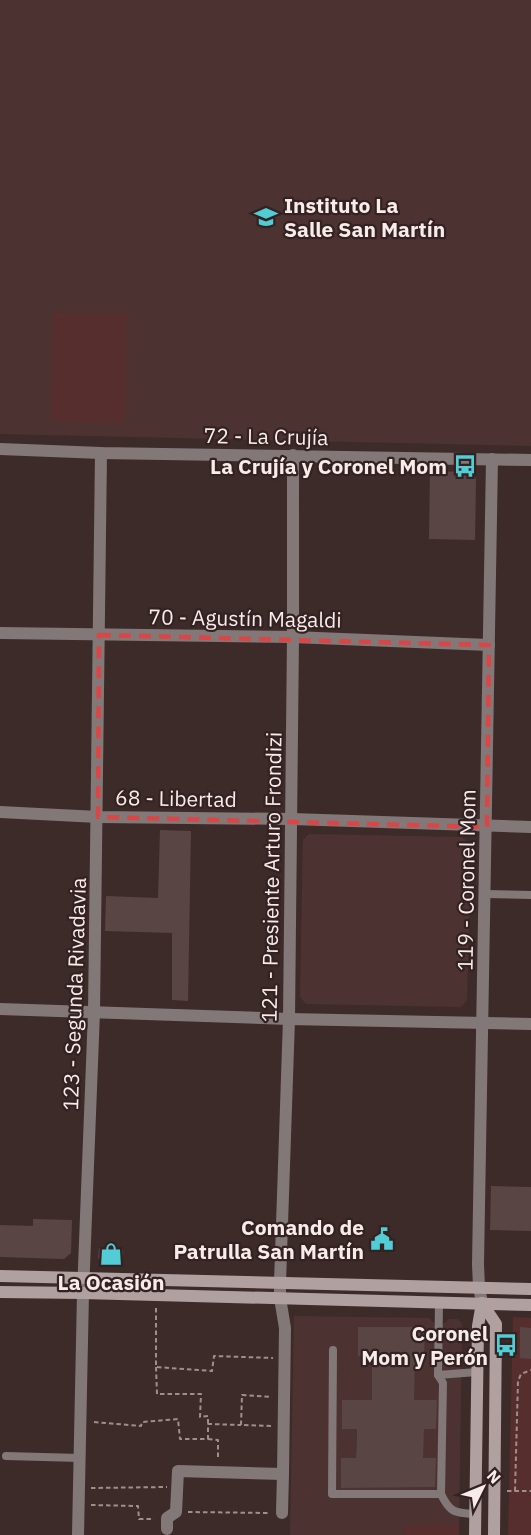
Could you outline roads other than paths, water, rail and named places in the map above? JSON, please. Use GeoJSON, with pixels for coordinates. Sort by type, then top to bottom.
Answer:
{"type":"FeatureCollection","features":[{"type":"Feature","properties":{"kind":"main road"},"geometry":{"type":"LineString","coordinates":[[0,1276],[531,1289]]}},
{"type":"Feature","properties":{"kind":"main road"},"geometry":{"type":"LineString","coordinates":[[0,1292],[531,1305]]}},
{"type":"Feature","properties":{"kind":"main road","name":"119 - Coronel Mom"},"geometry":{"type":"LineString","coordinates":[[474,1535],[478,1326],[482,1303]]}},
{"type":"Feature","properties":{"kind":"main road","name":"119 - Coronel Mom"},"geometry":{"type":"LineString","coordinates":[[482,1303],[496,1324],[494,1535]]}},
{"type":"Feature","properties":{"kind":"street","name":"72 - La Crujía"},"geometry":{"type":"LineString","coordinates":[[0,449],[101,453],[531,460]]}},
{"type":"Feature","properties":{"kind":"street","name":"123 - Segunda Rivadavia"},"geometry":{"type":"LineString","coordinates":[[78,1535],[83,1293],[94,1012],[101,453]]}},
{"type":"Feature","properties":{"kind":"street","name":"121 - Presiente Arturo Frondizi"},"geometry":{"type":"LineString","coordinates":[[282,1513],[285,1328],[280,1282],[289,1019],[293,455]]}},
{"type":"Feature","properties":{"kind":"street","name":"119 - Coronel Mom"},"geometry":{"type":"LineString","coordinates":[[482,1303],[478,1264],[492,459]]}},
{"type":"Feature","properties":{"kind":"street","name":"70 - Agustín Magaldi"},"geometry":{"type":"LineString","coordinates":[[0,633],[293,637],[489,645]]}},
{"type":"Feature","properties":{"kind":"street","name":"68 - Libertad"},"geometry":{"type":"LineString","coordinates":[[0,813],[531,827]]}},
{"type":"Feature","properties":{"kind":"street"},"geometry":{"type":"LineString","coordinates":[[0,1009],[289,1019],[531,1024]]}},
{"type":"Feature","properties":{"kind":"street"},"geometry":{"type":"LineString","coordinates":[[170,1520],[178,1471],[283,1474]]}},
{"type":"Feature","properties":{"kind":"lane"},"geometry":{"type":"LineString","coordinates":[[485,894],[531,894]]}},
{"type":"Feature","properties":{"kind":"lane"},"geometry":{"type":"LineString","coordinates":[[439,1302],[438,1375],[442,1383],[441,1494],[447,1506],[454,1512],[475,1514]]}},
{"type":"Feature","properties":{"kind":"lane"},"geometry":{"type":"LineString","coordinates":[[333,1350],[332,1494],[441,1494]]}},
{"type":"Feature","properties":{"kind":"lane"},"geometry":{"type":"LineString","coordinates":[[438,1375],[477,1372]]}},
{"type":"Feature","properties":{"kind":"lane"},"geometry":{"type":"LineString","coordinates":[[6,1456],[80,1458]]}},
{"type":"Feature","properties":{"kind":"place","name":"Instituto La Salle San Martín"},"geometry":{"type":"Point","coordinates":[266,217]}},
{"type":"Feature","properties":{"kind":"place","name":"La Crujía y Coronel Mom"},"geometry":{"type":"Point","coordinates":[465,466]}},
{"type":"Feature","properties":{"kind":"place","name":"Comando de Patrulla San Martín"},"geometry":{"type":"Point","coordinates":[382,1239]}},
{"type":"Feature","properties":{"kind":"place","name":"La Ocasión"},"geometry":{"type":"Point","coordinates":[111,1254]}},
{"type":"Feature","properties":{"kind":"place","name":"Coronel Mom y Perón"},"geometry":{"type":"Point","coordinates":[506,1345]}}]}
